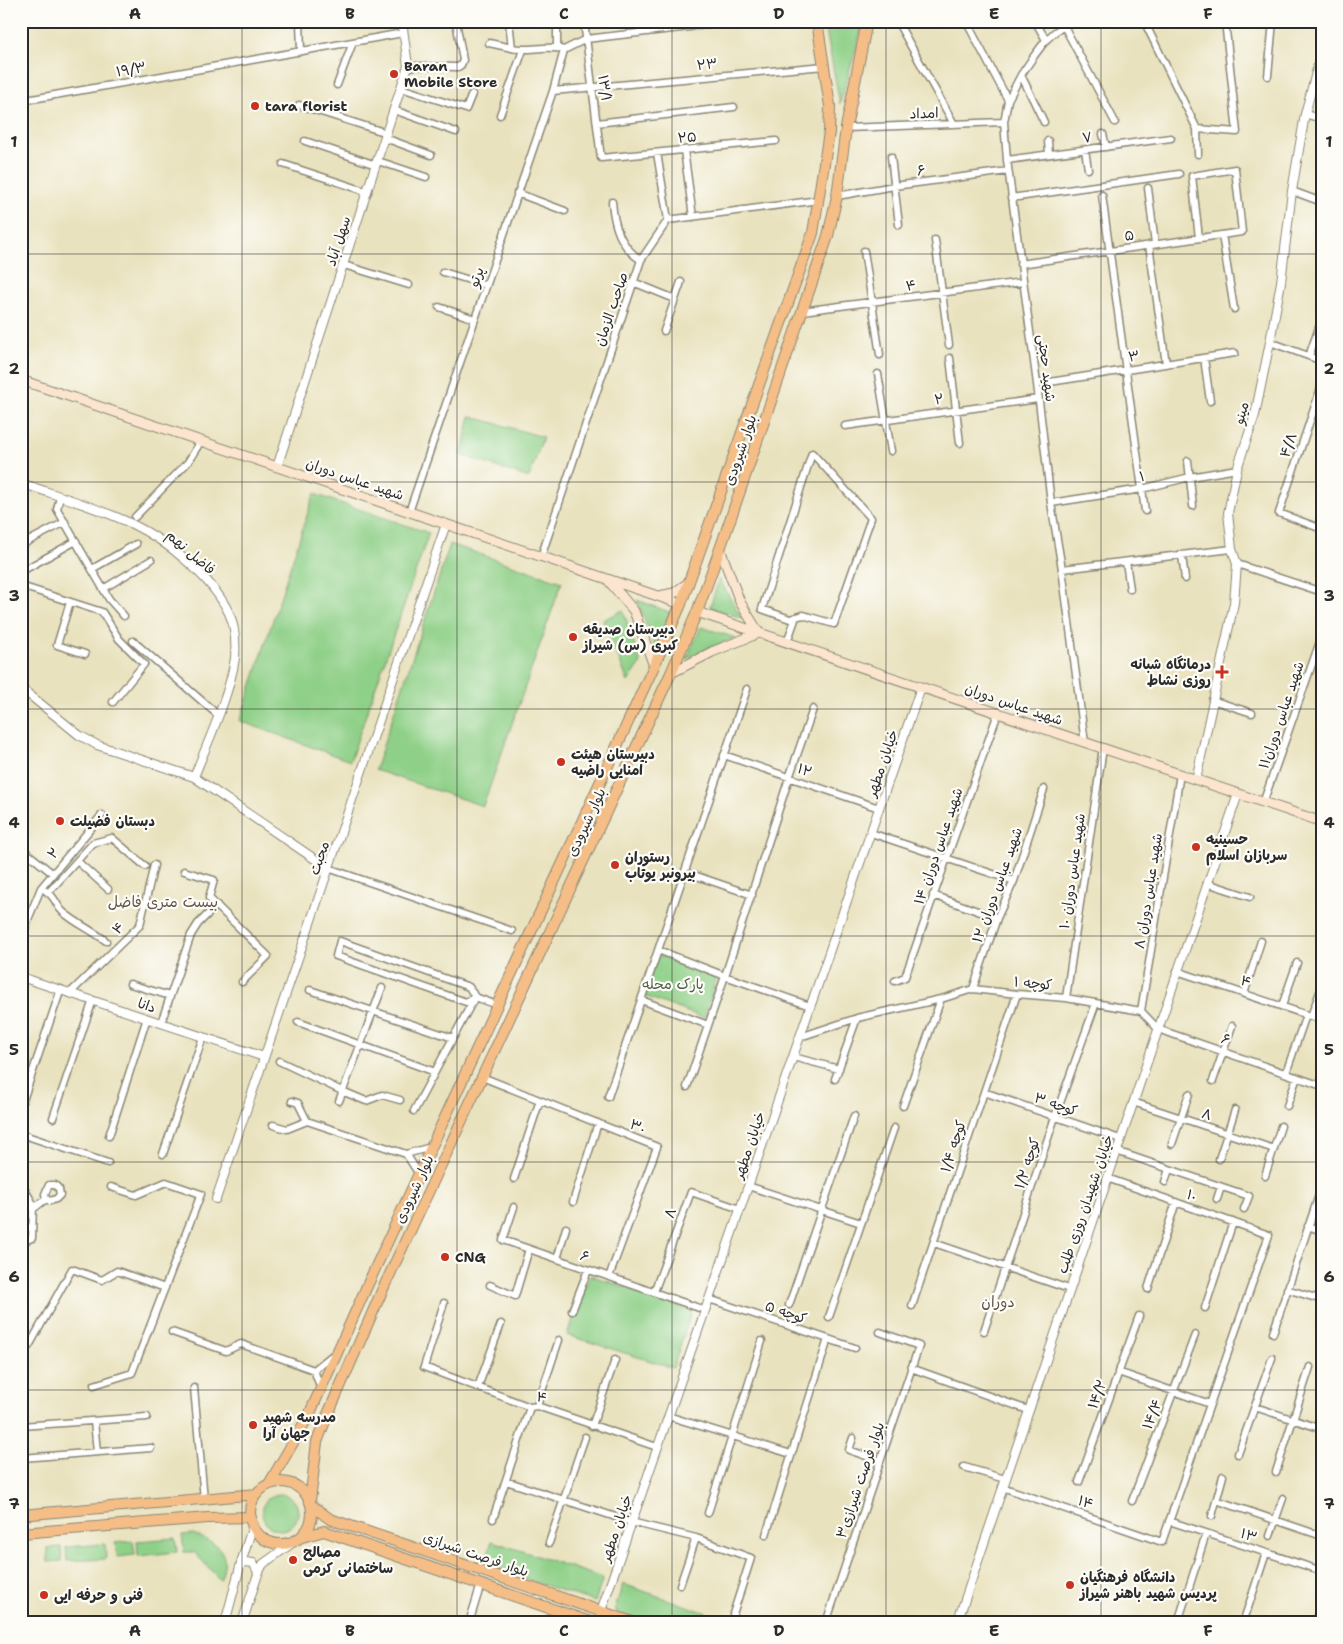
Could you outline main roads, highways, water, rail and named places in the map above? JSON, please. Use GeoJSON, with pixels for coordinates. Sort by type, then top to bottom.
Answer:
{"type":"FeatureCollection","features":[{"type":"Feature","properties":{"kind":"main road","name":"بلوار شیرودی"},"geometry":{"type":"LineString","coordinates":[[269,1484],[309,1415],[681,604],[813,233],[829,132],[830,106],[817,21]]}},
{"type":"Feature","properties":{"kind":"main road","name":"بلوار شیرودی"},"geometry":{"type":"LineString","coordinates":[[310,1503],[317,1442],[325,1420],[382,1291],[671,673],[697,612],[828,236],[837,196],[846,128],[867,21]]}},
{"type":"Feature","properties":{"kind":"main road"},"geometry":{"type":"LineString","coordinates":[[771,354],[786,359]]}},
{"type":"Feature","properties":{"kind":"main road","name":"شهید عباس دوران"},"geometry":{"type":"LineString","coordinates":[[21,380],[681,604]]}},
{"type":"Feature","properties":{"kind":"main road"},"geometry":{"type":"LineString","coordinates":[[671,673],[712,652],[758,633],[740,602],[720,548]]}},
{"type":"Feature","properties":{"kind":"main road"},"geometry":{"type":"LineString","coordinates":[[608,580],[634,611],[654,666]]}},
{"type":"Feature","properties":{"kind":"main road"},"geometry":{"type":"LineString","coordinates":[[658,596],[674,593],[688,583]]}},
{"type":"Feature","properties":{"kind":"main road","name":"شهید عباس دوران"},"geometry":{"type":"LineString","coordinates":[[697,612],[1322,822]]}},
{"type":"Feature","properties":{"kind":"main road"},"geometry":{"type":"LineString","coordinates":[[568,852],[574,858],[584,859]]}},
{"type":"Feature","properties":{"kind":"main road"},"geometry":{"type":"LineString","coordinates":[[561,866],[570,866],[578,873]]}},
{"type":"Feature","properties":{"kind":"main road"},"geometry":{"type":"LineString","coordinates":[[21,1515],[256,1494],[269,1484],[285,1482],[293,1484],[306,1494],[310,1503],[311,1524],[298,1539],[285,1544],[276,1544],[267,1540],[259,1534],[252,1521],[252,1505],[256,1494]]}},
{"type":"Feature","properties":{"kind":"main road"},"geometry":{"type":"LineString","coordinates":[[220,1498],[227,1507],[223,1518]]}},
{"type":"Feature","properties":{"kind":"main road","name":"بلوار فرصت شیرازی"},"geometry":{"type":"LineString","coordinates":[[310,1503],[330,1519],[635,1623]]}},
{"type":"Feature","properties":{"kind":"main road"},"geometry":{"type":"LineString","coordinates":[[21,1533],[223,1518],[252,1521]]}},
{"type":"Feature","properties":{"kind":"main road","name":"بلوار فرصت شیرازی"},"geometry":{"type":"LineString","coordinates":[[298,1539],[324,1531],[481,1584],[570,1619],[593,1623]]}},
{"type":"Feature","properties":{"kind":"place","name":"Baran Mobile Store"},"geometry":{"type":"Point","coordinates":[394,74]}},
{"type":"Feature","properties":{"kind":"place","name":"tara florist"},"geometry":{"type":"Point","coordinates":[255,106]}},
{"type":"Feature","properties":{"kind":"place","name":"دبیرستان صدیقه کبری (س) شیراز"},"geometry":{"type":"Point","coordinates":[573,637]}},
{"type":"Feature","properties":{"kind":"place","name":"درمانگاه شبانه روزی نشاط"},"geometry":{"type":"Point","coordinates":[1222,672]}},
{"type":"Feature","properties":{"kind":"place","name":"دبیرستان هیئت امنایی راضیه"},"geometry":{"type":"Point","coordinates":[561,762]}},
{"type":"Feature","properties":{"kind":"place","name":"دبستان فضیلت"},"geometry":{"type":"Point","coordinates":[60,821]}},
{"type":"Feature","properties":{"kind":"place","name":"حسینیه سربازان اسلام"},"geometry":{"type":"Point","coordinates":[1196,847]}},
{"type":"Feature","properties":{"kind":"place","name":"رستوران بیرونبر یوتاب"},"geometry":{"type":"Point","coordinates":[615,865]}},
{"type":"Feature","properties":{"kind":"place","name":"CNG"},"geometry":{"type":"Point","coordinates":[445,1257]}},
{"type":"Feature","properties":{"kind":"place","name":"مدرسه شهید جهان آرا"},"geometry":{"type":"Point","coordinates":[253,1425]}},
{"type":"Feature","properties":{"kind":"place","name":"مصالح ساختمانی کرمی"},"geometry":{"type":"Point","coordinates":[293,1560]}},
{"type":"Feature","properties":{"kind":"place","name":"دانشگاه فرهنگیان پردیس شهید باهنر شیراز"},"geometry":{"type":"Point","coordinates":[1070,1585]}},
{"type":"Feature","properties":{"kind":"place","name":"فنی و حرفه ایی"},"geometry":{"type":"Point","coordinates":[44,1595]}},
{"type":"Feature","properties":{"kind":"district","name":"بیست متری فاضل"},"geometry":{"type":"Point","coordinates":[163,902]}},
{"type":"Feature","properties":{"kind":"district","name":"دوران"},"geometry":{"type":"Point","coordinates":[998,1302]}},
{"type":"Feature","properties":{"kind":"park label","name":"پارک محله"},"geometry":{"type":"Point","coordinates":[673,984]}}]}
